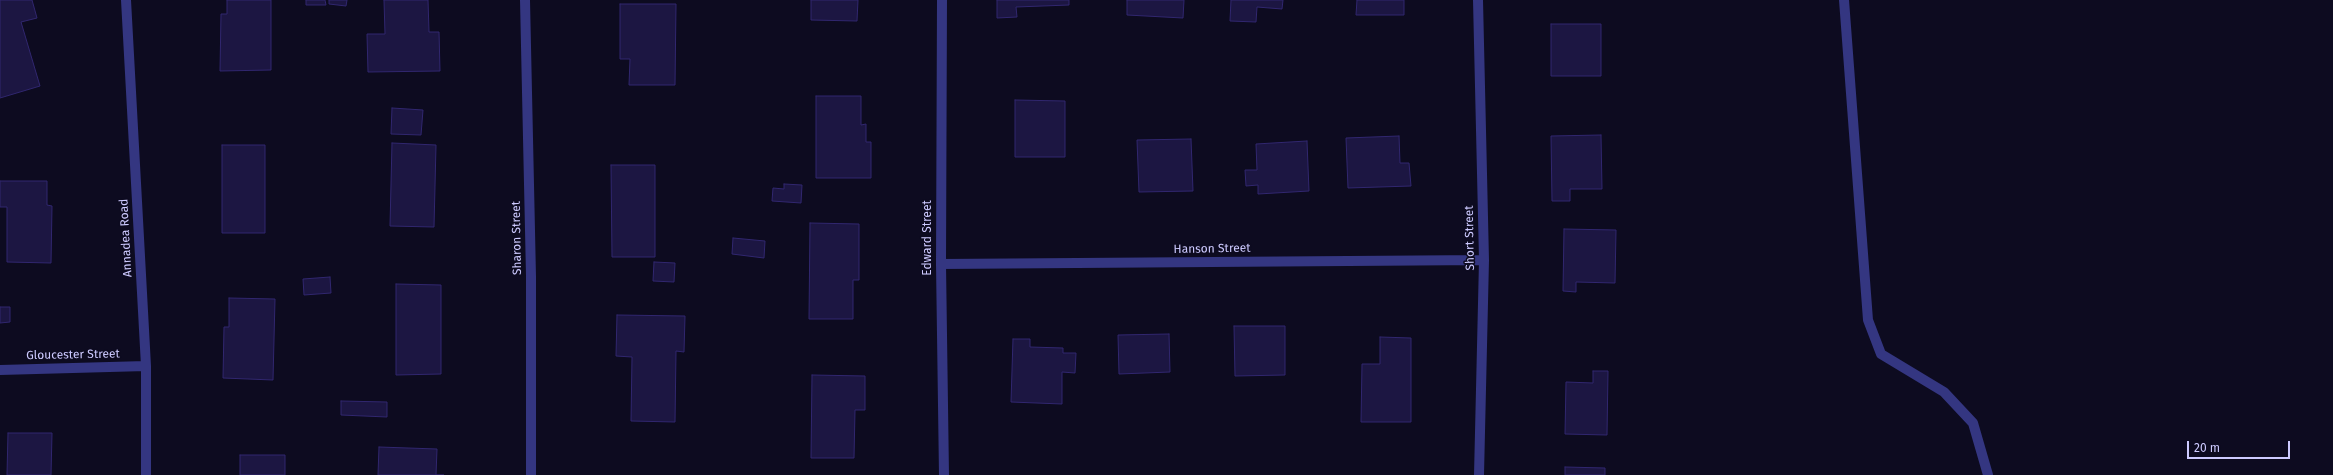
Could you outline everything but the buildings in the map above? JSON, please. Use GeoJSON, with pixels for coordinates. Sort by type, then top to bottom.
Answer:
{"type":"FeatureCollection","features":[{"type":"Feature","properties":{"kind":"street","name":"Annadea Road"},"geometry":{"type":"LineString","coordinates":[[126,0],[146,366],[146,475]]}},
{"type":"Feature","properties":{"kind":"street","name":"Sharon Street"},"geometry":{"type":"LineString","coordinates":[[525,0],[531,276],[530,475]]}},
{"type":"Feature","properties":{"kind":"street","name":"Edward Street"},"geometry":{"type":"LineString","coordinates":[[942,0],[941,264],[944,475]]}},
{"type":"Feature","properties":{"kind":"street","name":"Short Street"},"geometry":{"type":"LineString","coordinates":[[1478,0],[1484,260],[1479,475]]}},
{"type":"Feature","properties":{"kind":"street"},"geometry":{"type":"LineString","coordinates":[[1844,0],[1868,320],[1881,354],[1944,392],[1973,423],[1988,475]]}},
{"type":"Feature","properties":{"kind":"street","name":"Hanson Street"},"geometry":{"type":"LineString","coordinates":[[941,264],[1484,260]]}},
{"type":"Feature","properties":{"kind":"street","name":"Gloucester Street"},"geometry":{"type":"LineString","coordinates":[[0,370],[146,366]]}}]}
